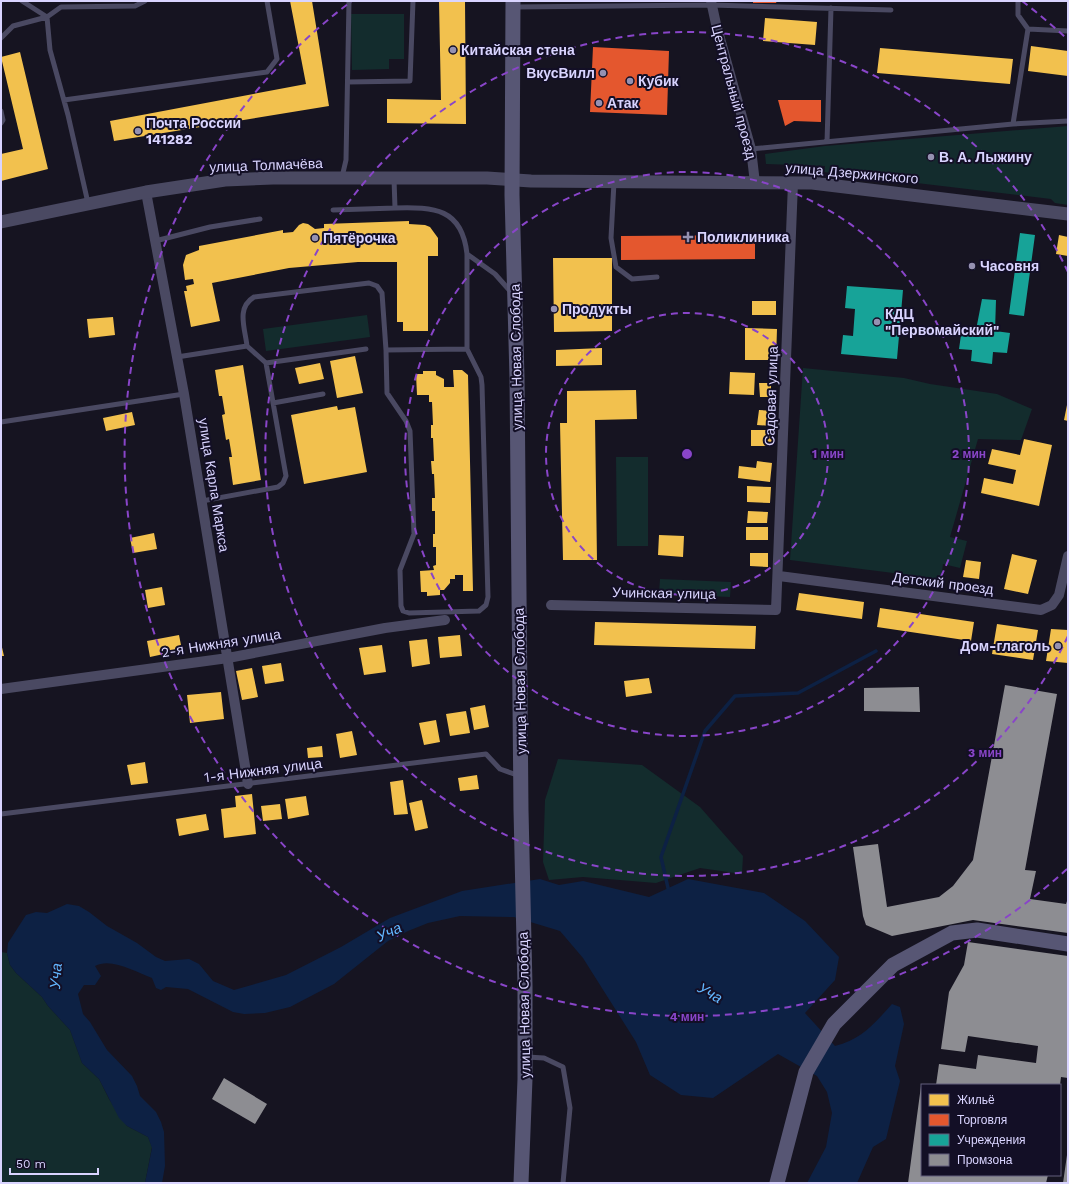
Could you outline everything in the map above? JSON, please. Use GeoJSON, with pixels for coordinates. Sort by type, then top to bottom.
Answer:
{"type":"FeatureCollection","features":[{"type":"Feature","properties":{"kind":"main road"},"geometry":{"type":"LineString","coordinates":[[512,180],[514,4]]}},
{"type":"Feature","properties":{"kind":"main road","name":"улица Новая Слобода"},"geometry":{"type":"LineString","coordinates":[[512,180],[515,296],[520,776],[525,1057],[521,1183]]}},
{"type":"Feature","properties":{"kind":"main road"},"geometry":{"type":"LineString","coordinates":[[777,1183],[806,1072],[834,1024],[893,965],[952,933],[977,930],[1068,944]]}},
{"type":"Feature","properties":{"kind":"street","name":"Центральный проезд"},"geometry":{"type":"LineString","coordinates":[[711,3],[751,149],[755,183]]}},
{"type":"Feature","properties":{"kind":"street","name":"улица Толмачёва"},"geometry":{"type":"LineString","coordinates":[[1,222],[146,192],[225,180],[394,178],[512,180]]}},
{"type":"Feature","properties":{"kind":"street","name":"улица Дзержинского"},"geometry":{"type":"LineString","coordinates":[[512,180],[793,183],[863,189],[1068,214]]}},
{"type":"Feature","properties":{"kind":"street","name":"Садовая улица"},"geometry":{"type":"LineString","coordinates":[[776,610],[793,183]]}},
{"type":"Feature","properties":{"kind":"street","name":"улица Карла Маркса"},"geometry":{"type":"LineString","coordinates":[[146,192],[184,394],[248,784]]}},
{"type":"Feature","properties":{"kind":"street","name":"Детский проезд"},"geometry":{"type":"LineString","coordinates":[[778,576],[1041,610],[1052,605],[1059,595],[1068,556]]}},
{"type":"Feature","properties":{"kind":"street","name":"Учинская улица"},"geometry":{"type":"LineString","coordinates":[[551,605],[776,610]]}},
{"type":"Feature","properties":{"kind":"street","name":"2-я Нижняя улица"},"geometry":{"type":"LineString","coordinates":[[1,689],[228,658],[385,628],[445,620]]}},
{"type":"Feature","properties":{"kind":"lane"},"geometry":{"type":"LineString","coordinates":[[22,1],[47,17]]}},
{"type":"Feature","properties":{"kind":"lane"},"geometry":{"type":"LineString","coordinates":[[1,38],[14,26],[47,17],[61,7],[135,6],[145,1]]}},
{"type":"Feature","properties":{"kind":"lane"},"geometry":{"type":"LineString","coordinates":[[64,100],[266,72],[277,59],[267,1]]}},
{"type":"Feature","properties":{"kind":"lane"},"geometry":{"type":"LineString","coordinates":[[342,178],[346,160],[349,1]]}},
{"type":"Feature","properties":{"kind":"lane"},"geometry":{"type":"LineString","coordinates":[[348,82],[410,81],[413,1]]}},
{"type":"Feature","properties":{"kind":"lane"},"geometry":{"type":"LineString","coordinates":[[1013,124],[1028,30],[1018,15],[1018,1]]}},
{"type":"Feature","properties":{"kind":"lane"},"geometry":{"type":"LineString","coordinates":[[514,4],[781,4],[831,8],[891,10]]}},
{"type":"Feature","properties":{"kind":"lane"},"geometry":{"type":"LineString","coordinates":[[827,142],[831,8]]}},
{"type":"Feature","properties":{"kind":"lane"},"geometry":{"type":"LineString","coordinates":[[47,17],[50,50],[64,100],[89,204]]}},
{"type":"Feature","properties":{"kind":"lane"},"geometry":{"type":"LineString","coordinates":[[1028,30],[1068,31]]}},
{"type":"Feature","properties":{"kind":"lane"},"geometry":{"type":"LineString","coordinates":[[1,111],[3,120],[1,123]]}},
{"type":"Feature","properties":{"kind":"lane"},"geometry":{"type":"LineString","coordinates":[[751,149],[1013,124],[1068,121]]}},
{"type":"Feature","properties":{"kind":"lane"},"geometry":{"type":"LineString","coordinates":[[394,178],[395,208]]}},
{"type":"Feature","properties":{"kind":"lane"},"geometry":{"type":"LineString","coordinates":[[614,181],[611,238],[616,266],[632,279],[657,277]]}},
{"type":"Feature","properties":{"kind":"lane"},"geometry":{"type":"LineString","coordinates":[[202,501],[278,487],[283,483],[286,476],[266,363],[248,346],[243,311],[246,302],[254,297],[369,283],[377,286],[382,293],[388,393],[406,421],[410,432],[414,534],[400,570],[401,606],[403,611],[409,613],[479,611],[486,606],[488,597],[482,385],[479,373],[467,349],[467,254],[465,240],[460,230],[452,220],[441,211],[424,208],[333,210]]}},
{"type":"Feature","properties":{"kind":"lane"},"geometry":{"type":"LineString","coordinates":[[155,241],[210,227],[260,219]]}},
{"type":"Feature","properties":{"kind":"lane"},"geometry":{"type":"LineString","coordinates":[[467,254],[496,274],[515,296]]}},
{"type":"Feature","properties":{"kind":"lane"},"geometry":{"type":"LineString","coordinates":[[177,357],[248,346]]}},
{"type":"Feature","properties":{"kind":"lane"},"geometry":{"type":"LineString","coordinates":[[266,363],[366,349]]}},
{"type":"Feature","properties":{"kind":"lane"},"geometry":{"type":"LineString","coordinates":[[386,350],[467,349]]}},
{"type":"Feature","properties":{"kind":"lane"},"geometry":{"type":"LineString","coordinates":[[1,422],[184,394]]}},
{"type":"Feature","properties":{"kind":"lane"},"geometry":{"type":"LineString","coordinates":[[273,403],[324,394]]}},
{"type":"Feature","properties":{"kind":"lane","name":"1-я Нижняя улица"},"geometry":{"type":"LineString","coordinates":[[1,814],[486,754],[500,769],[520,776]]}},
{"type":"Feature","properties":{"kind":"lane"},"geometry":{"type":"LineString","coordinates":[[525,1057],[544,1058],[563,1067],[570,1108],[563,1183]]}},
{"type":"Feature","properties":{"kind":"green space"},"geometry":{"type":"Polygon","coordinates":[[[351,14],[404,14],[404,59],[389,59],[389,69],[352,70],[351,14]]]}},
{"type":"Feature","properties":{"kind":"green space"},"geometry":{"type":"Polygon","coordinates":[[[1068,126],[1068,205],[1055,203],[1051,199],[824,172],[825,166],[766,164],[765,154],[825,146],[1068,126]]]}},
{"type":"Feature","properties":{"kind":"green space"},"geometry":{"type":"Polygon","coordinates":[[[367,315],[370,337],[266,351],[263,329],[367,315]]]}},
{"type":"Feature","properties":{"kind":"green space"},"geometry":{"type":"Polygon","coordinates":[[[803,368],[904,378],[930,384],[997,394],[1032,409],[1021,440],[978,439],[950,537],[967,541],[960,568],[943,564],[941,579],[790,560],[803,368]]]}},
{"type":"Feature","properties":{"kind":"green space"},"geometry":{"type":"Polygon","coordinates":[[[616,457],[648,457],[648,546],[617,546],[616,457]]]}},
{"type":"Feature","properties":{"kind":"green space"},"geometry":{"type":"Polygon","coordinates":[[[660,579],[731,582],[730,597],[659,594],[660,579]]]}},
{"type":"Feature","properties":{"kind":"green space"},"geometry":{"type":"Polygon","coordinates":[[[558,759],[642,765],[700,807],[743,856],[742,874],[700,868],[656,883],[583,877],[549,880],[543,862],[545,800],[558,759]]]}},
{"type":"Feature","properties":{"kind":"green space"},"geometry":{"type":"Polygon","coordinates":[[[1,952],[7,953],[10,965],[16,973],[42,997],[48,1006],[70,1030],[82,1063],[99,1079],[109,1099],[127,1126],[148,1137],[152,1147],[145,1183],[1,1183],[1,952]]]}},
{"type":"Feature","properties":{"kind":"water","name":"Уча"},"geometry":{"type":"Polygon","coordinates":[[[540,879],[559,885],[583,881],[649,897],[688,879],[764,893],[805,921],[839,957],[835,980],[805,1013],[835,1046],[853,1039],[867,1030],[892,1004],[900,1007],[904,1024],[895,1066],[900,1081],[886,1139],[873,1147],[857,1183],[807,1183],[826,1147],[832,1113],[827,1092],[817,1076],[778,1054],[713,1098],[681,1095],[650,1075],[636,1042],[583,958],[560,931],[514,917],[460,916],[428,923],[408,931],[388,941],[334,984],[290,1007],[265,1013],[244,1014],[233,1012],[188,989],[166,987],[161,990],[156,988],[152,978],[124,966],[108,963],[95,966],[101,976],[95,985],[84,985],[78,994],[83,1014],[90,1022],[107,1050],[132,1076],[140,1096],[156,1112],[164,1132],[165,1166],[162,1183],[145,1183],[152,1148],[148,1137],[127,1126],[119,1118],[99,1079],[82,1063],[70,1030],[48,1006],[42,997],[16,973],[10,965],[7,953],[8,943],[26,915],[36,912],[47,913],[67,904],[79,906],[107,926],[137,943],[156,957],[165,961],[189,959],[199,964],[213,981],[234,990],[286,975],[341,947],[390,918],[462,891],[540,879]]]}},
{"type":"Feature","properties":{"kind":"building: Жильё"},"geometry":{"type":"Polygon","coordinates":[[[290,1],[312,1],[329,106],[114,141],[110,121],[306,84],[290,1]]]}},
{"type":"Feature","properties":{"kind":"building: Жильё","name":"Китайская стена"},"geometry":{"type":"Polygon","coordinates":[[[439,1],[465,1],[466,124],[387,123],[387,99],[441,100],[439,1]]]}},
{"type":"Feature","properties":{"kind":"building: Жильё"},"geometry":{"type":"Polygon","coordinates":[[[765,18],[817,22],[815,45],[763,41],[765,18]]]}},
{"type":"Feature","properties":{"kind":"building: Жильё"},"geometry":{"type":"Polygon","coordinates":[[[1031,46],[1068,51],[1068,76],[1028,71],[1031,46]]]}},
{"type":"Feature","properties":{"kind":"building: Жильё"},"geometry":{"type":"Polygon","coordinates":[[[880,48],[1013,59],[1010,84],[877,73],[880,48]]]}},
{"type":"Feature","properties":{"kind":"building: Жильё"},"geometry":{"type":"Polygon","coordinates":[[[20,52],[48,169],[1,181],[1,154],[23,149],[1,57],[20,52]]]}},
{"type":"Feature","properties":{"kind":"building: Жильё"},"geometry":{"type":"Polygon","coordinates":[[[409,221],[409,224],[425,225],[430,227],[438,238],[438,256],[428,256],[428,331],[403,331],[403,322],[397,322],[397,262],[358,262],[289,268],[212,283],[220,321],[191,327],[184,291],[187,291],[186,286],[194,284],[193,279],[185,280],[183,265],[186,255],[199,250],[199,246],[283,230],[283,233],[293,232],[303,223],[308,224],[315,229],[324,228],[324,224],[409,221]]]}},
{"type":"Feature","properties":{"kind":"building: Жильё"},"geometry":{"type":"Polygon","coordinates":[[[1059,235],[1068,237],[1068,256],[1056,254],[1059,235]]]}},
{"type":"Feature","properties":{"kind":"building: Жильё"},"geometry":{"type":"Polygon","coordinates":[[[553,258],[612,258],[612,331],[554,332],[553,258]]]}},
{"type":"Feature","properties":{"kind":"building: Жильё"},"geometry":{"type":"Polygon","coordinates":[[[752,301],[776,301],[776,315],[752,315],[752,301]]]}},
{"type":"Feature","properties":{"kind":"building: Жильё"},"geometry":{"type":"Polygon","coordinates":[[[113,317],[115,335],[89,338],[87,319],[113,317]]]}},
{"type":"Feature","properties":{"kind":"building: Жильё"},"geometry":{"type":"Polygon","coordinates":[[[745,328],[777,329],[776,360],[745,360],[745,328]]]}},
{"type":"Feature","properties":{"kind":"building: Жильё"},"geometry":{"type":"Polygon","coordinates":[[[602,348],[602,365],[556,366],[556,350],[602,348]]]}},
{"type":"Feature","properties":{"kind":"building: Жильё"},"geometry":{"type":"Polygon","coordinates":[[[355,356],[363,393],[337,398],[330,361],[355,356]]]}},
{"type":"Feature","properties":{"kind":"building: Жильё"},"geometry":{"type":"Polygon","coordinates":[[[320,363],[324,379],[299,384],[295,368],[320,363]]]}},
{"type":"Feature","properties":{"kind":"building: Жильё"},"geometry":{"type":"Polygon","coordinates":[[[243,365],[261,480],[233,485],[229,457],[232,457],[229,439],[226,440],[222,415],[225,414],[222,396],[219,396],[215,370],[243,365]]]}},
{"type":"Feature","properties":{"kind":"building: Жильё"},"geometry":{"type":"Polygon","coordinates":[[[453,370],[462,370],[468,375],[473,591],[463,591],[463,575],[455,575],[455,579],[450,579],[450,583],[444,590],[440,590],[440,595],[427,596],[427,592],[421,592],[420,571],[434,570],[433,566],[436,565],[436,547],[433,547],[433,534],[435,534],[435,511],[432,511],[432,498],[435,498],[434,474],[432,474],[431,461],[434,461],[433,438],[431,438],[431,425],[433,425],[432,402],[429,402],[429,395],[417,395],[416,374],[423,374],[423,371],[436,371],[436,375],[444,379],[444,387],[454,387],[453,370]]]}},
{"type":"Feature","properties":{"kind":"building: Жильё"},"geometry":{"type":"Polygon","coordinates":[[[730,372],[755,373],[754,395],[729,394],[730,372]]]}},
{"type":"Feature","properties":{"kind":"building: Жильё"},"geometry":{"type":"Polygon","coordinates":[[[759,383],[771,383],[771,397],[760,397],[759,383]]]}},
{"type":"Feature","properties":{"kind":"building: Жильё"},"geometry":{"type":"Polygon","coordinates":[[[636,390],[637,419],[595,420],[597,560],[563,560],[560,423],[567,423],[567,391],[636,390]]]}},
{"type":"Feature","properties":{"kind":"building: Жильё"},"geometry":{"type":"Polygon","coordinates":[[[1068,405],[1068,421],[1064,420],[1068,405]]]}},
{"type":"Feature","properties":{"kind":"building: Жильё"},"geometry":{"type":"Polygon","coordinates":[[[337,406],[338,410],[355,407],[367,472],[304,484],[291,415],[337,406]]]}},
{"type":"Feature","properties":{"kind":"building: Жильё"},"geometry":{"type":"Polygon","coordinates":[[[759,410],[773,411],[771,426],[757,425],[759,410]]]}},
{"type":"Feature","properties":{"kind":"building: Жильё"},"geometry":{"type":"Polygon","coordinates":[[[132,412],[135,425],[106,431],[103,418],[132,412]]]}},
{"type":"Feature","properties":{"kind":"building: Жильё"},"geometry":{"type":"Polygon","coordinates":[[[751,430],[772,430],[772,446],[751,446],[751,430]]]}},
{"type":"Feature","properties":{"kind":"building: Жильё"},"geometry":{"type":"Polygon","coordinates":[[[1024,439],[1052,445],[1039,506],[981,493],[984,478],[1013,484],[1016,470],[988,464],[992,449],[1020,455],[1024,439]]]}},
{"type":"Feature","properties":{"kind":"building: Жильё"},"geometry":{"type":"Polygon","coordinates":[[[757,461],[772,463],[770,482],[738,478],[739,466],[756,468],[757,461]]]}},
{"type":"Feature","properties":{"kind":"building: Жильё"},"geometry":{"type":"Polygon","coordinates":[[[747,486],[771,487],[770,503],[747,502],[747,486]]]}},
{"type":"Feature","properties":{"kind":"building: Жильё"},"geometry":{"type":"Polygon","coordinates":[[[748,511],[768,512],[767,523],[747,523],[748,511]]]}},
{"type":"Feature","properties":{"kind":"building: Жильё"},"geometry":{"type":"Polygon","coordinates":[[[746,527],[768,527],[768,540],[746,540],[746,527]]]}},
{"type":"Feature","properties":{"kind":"building: Жильё"},"geometry":{"type":"Polygon","coordinates":[[[154,533],[157,549],[133,553],[130,538],[154,533]]]}},
{"type":"Feature","properties":{"kind":"building: Жильё"},"geometry":{"type":"Polygon","coordinates":[[[659,535],[684,536],[683,557],[658,555],[659,535]]]}},
{"type":"Feature","properties":{"kind":"building: Жильё"},"geometry":{"type":"Polygon","coordinates":[[[750,553],[768,553],[768,567],[750,566],[750,553]]]}},
{"type":"Feature","properties":{"kind":"building: Жильё"},"geometry":{"type":"Polygon","coordinates":[[[1012,554],[1037,560],[1028,594],[1004,589],[1012,554]]]}},
{"type":"Feature","properties":{"kind":"building: Жильё"},"geometry":{"type":"Polygon","coordinates":[[[966,560],[981,562],[979,579],[963,577],[966,560]]]}},
{"type":"Feature","properties":{"kind":"building: Жильё"},"geometry":{"type":"Polygon","coordinates":[[[162,587],[165,605],[148,608],[145,590],[162,587]]]}},
{"type":"Feature","properties":{"kind":"building: Жильё"},"geometry":{"type":"Polygon","coordinates":[[[799,593],[864,602],[862,619],[796,610],[799,593]]]}},
{"type":"Feature","properties":{"kind":"building: Жильё"},"geometry":{"type":"Polygon","coordinates":[[[880,608],[974,622],[971,641],[877,627],[880,608]]]}},
{"type":"Feature","properties":{"kind":"building: Жильё"},"geometry":{"type":"Polygon","coordinates":[[[595,622],[756,626],[755,649],[594,645],[595,622]]]}},
{"type":"Feature","properties":{"kind":"building: Жильё"},"geometry":{"type":"Polygon","coordinates":[[[997,624],[1038,630],[1033,660],[992,654],[997,624]]]}},
{"type":"Feature","properties":{"kind":"building: Жильё","name":"Дом-глаголь"},"geometry":{"type":"Polygon","coordinates":[[[1051,629],[1068,630],[1068,663],[1046,661],[1051,629]]]}},
{"type":"Feature","properties":{"kind":"building: Жильё"},"geometry":{"type":"Polygon","coordinates":[[[179,635],[182,650],[150,657],[147,641],[179,635]]]}},
{"type":"Feature","properties":{"kind":"building: Жильё"},"geometry":{"type":"Polygon","coordinates":[[[460,635],[462,656],[440,658],[438,637],[460,635]]]}},
{"type":"Feature","properties":{"kind":"building: Жильё"},"geometry":{"type":"Polygon","coordinates":[[[427,639],[430,664],[412,667],[409,641],[427,639]]]}},
{"type":"Feature","properties":{"kind":"building: Жильё"},"geometry":{"type":"Polygon","coordinates":[[[1,643],[4,656],[1,656],[1,643]]]}},
{"type":"Feature","properties":{"kind":"building: Жильё"},"geometry":{"type":"Polygon","coordinates":[[[382,645],[386,672],[364,675],[359,648],[382,645]]]}},
{"type":"Feature","properties":{"kind":"building: Жильё"},"geometry":{"type":"Polygon","coordinates":[[[281,663],[284,681],[265,684],[262,666],[281,663]]]}},
{"type":"Feature","properties":{"kind":"building: Жильё"},"geometry":{"type":"Polygon","coordinates":[[[252,668],[258,697],[242,700],[236,671],[252,668]]]}},
{"type":"Feature","properties":{"kind":"building: Жильё"},"geometry":{"type":"Polygon","coordinates":[[[649,678],[652,693],[626,697],[624,681],[649,678]]]}},
{"type":"Feature","properties":{"kind":"building: Жильё"},"geometry":{"type":"Polygon","coordinates":[[[221,692],[224,719],[190,723],[187,695],[221,692]]]}},
{"type":"Feature","properties":{"kind":"building: Жильё"},"geometry":{"type":"Polygon","coordinates":[[[485,705],[489,727],[474,730],[470,708],[485,705]]]}},
{"type":"Feature","properties":{"kind":"building: Жильё"},"geometry":{"type":"Polygon","coordinates":[[[466,711],[470,733],[450,736],[446,714],[466,711]]]}},
{"type":"Feature","properties":{"kind":"building: Жильё"},"geometry":{"type":"Polygon","coordinates":[[[436,720],[440,742],[424,745],[419,723],[436,720]]]}},
{"type":"Feature","properties":{"kind":"building: Жильё"},"geometry":{"type":"Polygon","coordinates":[[[352,731],[357,755],[340,758],[336,734],[352,731]]]}},
{"type":"Feature","properties":{"kind":"building: Жильё"},"geometry":{"type":"Polygon","coordinates":[[[322,746],[323,757],[308,758],[307,748],[322,746]]]}},
{"type":"Feature","properties":{"kind":"building: Жильё"},"geometry":{"type":"Polygon","coordinates":[[[145,762],[148,783],[131,785],[127,765],[145,762]]]}},
{"type":"Feature","properties":{"kind":"building: Жильё"},"geometry":{"type":"Polygon","coordinates":[[[477,775],[479,789],[460,791],[458,778],[477,775]]]}},
{"type":"Feature","properties":{"kind":"building: Жильё"},"geometry":{"type":"Polygon","coordinates":[[[403,780],[408,814],[394,815],[390,782],[403,780]]]}},
{"type":"Feature","properties":{"kind":"building: Жильё"},"geometry":{"type":"Polygon","coordinates":[[[252,794],[256,834],[224,838],[221,809],[236,807],[235,796],[252,794]]]}},
{"type":"Feature","properties":{"kind":"building: Жильё"},"geometry":{"type":"Polygon","coordinates":[[[306,796],[309,815],[288,819],[285,799],[306,796]]]}},
{"type":"Feature","properties":{"kind":"building: Жильё"},"geometry":{"type":"Polygon","coordinates":[[[422,800],[428,828],[415,831],[409,803],[422,800]]]}},
{"type":"Feature","properties":{"kind":"building: Жильё"},"geometry":{"type":"Polygon","coordinates":[[[280,804],[282,819],[263,821],[261,806],[280,804]]]}},
{"type":"Feature","properties":{"kind":"building: Жильё"},"geometry":{"type":"Polygon","coordinates":[[[206,814],[209,830],[179,836],[176,819],[206,814]]]}},
{"type":"Feature","properties":{"kind":"building: Торговля"},"geometry":{"type":"Polygon","coordinates":[[[753,1],[777,1],[776,3],[753,3],[753,1]]]}},
{"type":"Feature","properties":{"kind":"building: Торговля","name":"Кубик"},"geometry":{"type":"Polygon","coordinates":[[[593,47],[669,51],[667,115],[590,112],[593,47]]]}},
{"type":"Feature","properties":{"kind":"building: Торговля"},"geometry":{"type":"Polygon","coordinates":[[[778,100],[821,100],[821,122],[794,121],[785,126],[778,100]]]}},
{"type":"Feature","properties":{"kind":"building: Торговля"},"geometry":{"type":"Polygon","coordinates":[[[755,235],[755,259],[621,260],[621,236],[755,235]]]}},
{"type":"Feature","properties":{"kind":"building: Учреждения"},"geometry":{"type":"Polygon","coordinates":[[[1020,233],[1035,235],[1024,316],[1009,314],[1020,233]]]}},
{"type":"Feature","properties":{"kind":"building: Учреждения","name":"Часовня"},"geometry":{"type":"Polygon","coordinates":[[[970,263],[975,263],[975,270],[969,269],[970,263]]]}},
{"type":"Feature","properties":{"kind":"building: Учреждения","name":"КДЦ \"Первомайский\""},"geometry":{"type":"Polygon","coordinates":[[[847,286],[903,290],[897,359],[841,354],[843,335],[853,336],[855,309],[845,308],[847,286]]]}},
{"type":"Feature","properties":{"kind":"building: Учреждения"},"geometry":{"type":"Polygon","coordinates":[[[982,299],[996,300],[995,331],[1010,333],[1007,353],[993,352],[992,364],[971,361],[972,350],[959,349],[962,328],[976,330],[982,299]]]}},
{"type":"Feature","properties":{"kind":"building: Промзона"},"geometry":{"type":"Polygon","coordinates":[[[1005,685],[1057,694],[1025,870],[1036,871],[1030,899],[1066,904],[1068,898],[1068,933],[973,920],[892,936],[866,925],[863,916],[853,847],[878,844],[887,907],[939,897],[953,886],[973,860],[1005,685]]]}},
{"type":"Feature","properties":{"kind":"building: Промзона"},"geometry":{"type":"Polygon","coordinates":[[[919,687],[920,712],[864,711],[864,688],[919,687]]]}},
{"type":"Feature","properties":{"kind":"building: Промзона"},"geometry":{"type":"Polygon","coordinates":[[[968,942],[1068,956],[1068,1078],[1061,1077],[1060,1084],[936,1084],[939,1064],[976,1069],[978,1055],[1036,1063],[1038,1046],[968,1036],[965,1052],[941,1049],[949,992],[964,965],[968,942]]]}},
{"type":"Feature","properties":{"kind":"building: Промзона"},"geometry":{"type":"Polygon","coordinates":[[[224,1078],[267,1104],[255,1124],[212,1099],[224,1078]]]}},
{"type":"Feature","properties":{"kind":"building: Промзона"},"geometry":{"type":"Polygon","coordinates":[[[921,1086],[921,1176],[1048,1176],[1046,1183],[908,1183],[921,1086]]]}},
{"type":"Feature","properties":{"kind":"building: Промзона"},"geometry":{"type":"Polygon","coordinates":[[[1067,1155],[1068,1183],[1063,1183],[1067,1155]]]}},
{"type":"Feature","properties":{"kind":"waterway"},"geometry":{"type":"LineString","coordinates":[[668,888],[661,857],[705,731],[735,696],[798,693],[876,651]]}},
{"type":"Feature","properties":{"kind":"place","name":"Китайская стена"},"geometry":{"type":"Point","coordinates":[453,50]}},
{"type":"Feature","properties":{"kind":"place","name":"ВкусВилл"},"geometry":{"type":"Point","coordinates":[603,73]}},
{"type":"Feature","properties":{"kind":"place","name":"Кубик"},"geometry":{"type":"Point","coordinates":[630,81]}},
{"type":"Feature","properties":{"kind":"place","name":"Атак"},"geometry":{"type":"Point","coordinates":[599,103]}},
{"type":"Feature","properties":{"kind":"place","name":"Почта России 141282"},"geometry":{"type":"Point","coordinates":[138,131]}},
{"type":"Feature","properties":{"kind":"place","name":"В. А. Лыжину"},"geometry":{"type":"Point","coordinates":[931,157]}},
{"type":"Feature","properties":{"kind":"place","name":"Поликлиника"},"geometry":{"type":"Point","coordinates":[688,237]}},
{"type":"Feature","properties":{"kind":"place","name":"Пятёрочка"},"geometry":{"type":"Point","coordinates":[315,238]}},
{"type":"Feature","properties":{"kind":"place","name":"Часовня"},"geometry":{"type":"Point","coordinates":[972,266]}},
{"type":"Feature","properties":{"kind":"place","name":"Продукты"},"geometry":{"type":"Point","coordinates":[554,309]}},
{"type":"Feature","properties":{"kind":"place","name":"КДЦ \"Первомайский\""},"geometry":{"type":"Point","coordinates":[877,322]}},
{"type":"Feature","properties":{"kind":"place","name":"Дом-глаголь"},"geometry":{"type":"Point","coordinates":[1058,646]}}]}
